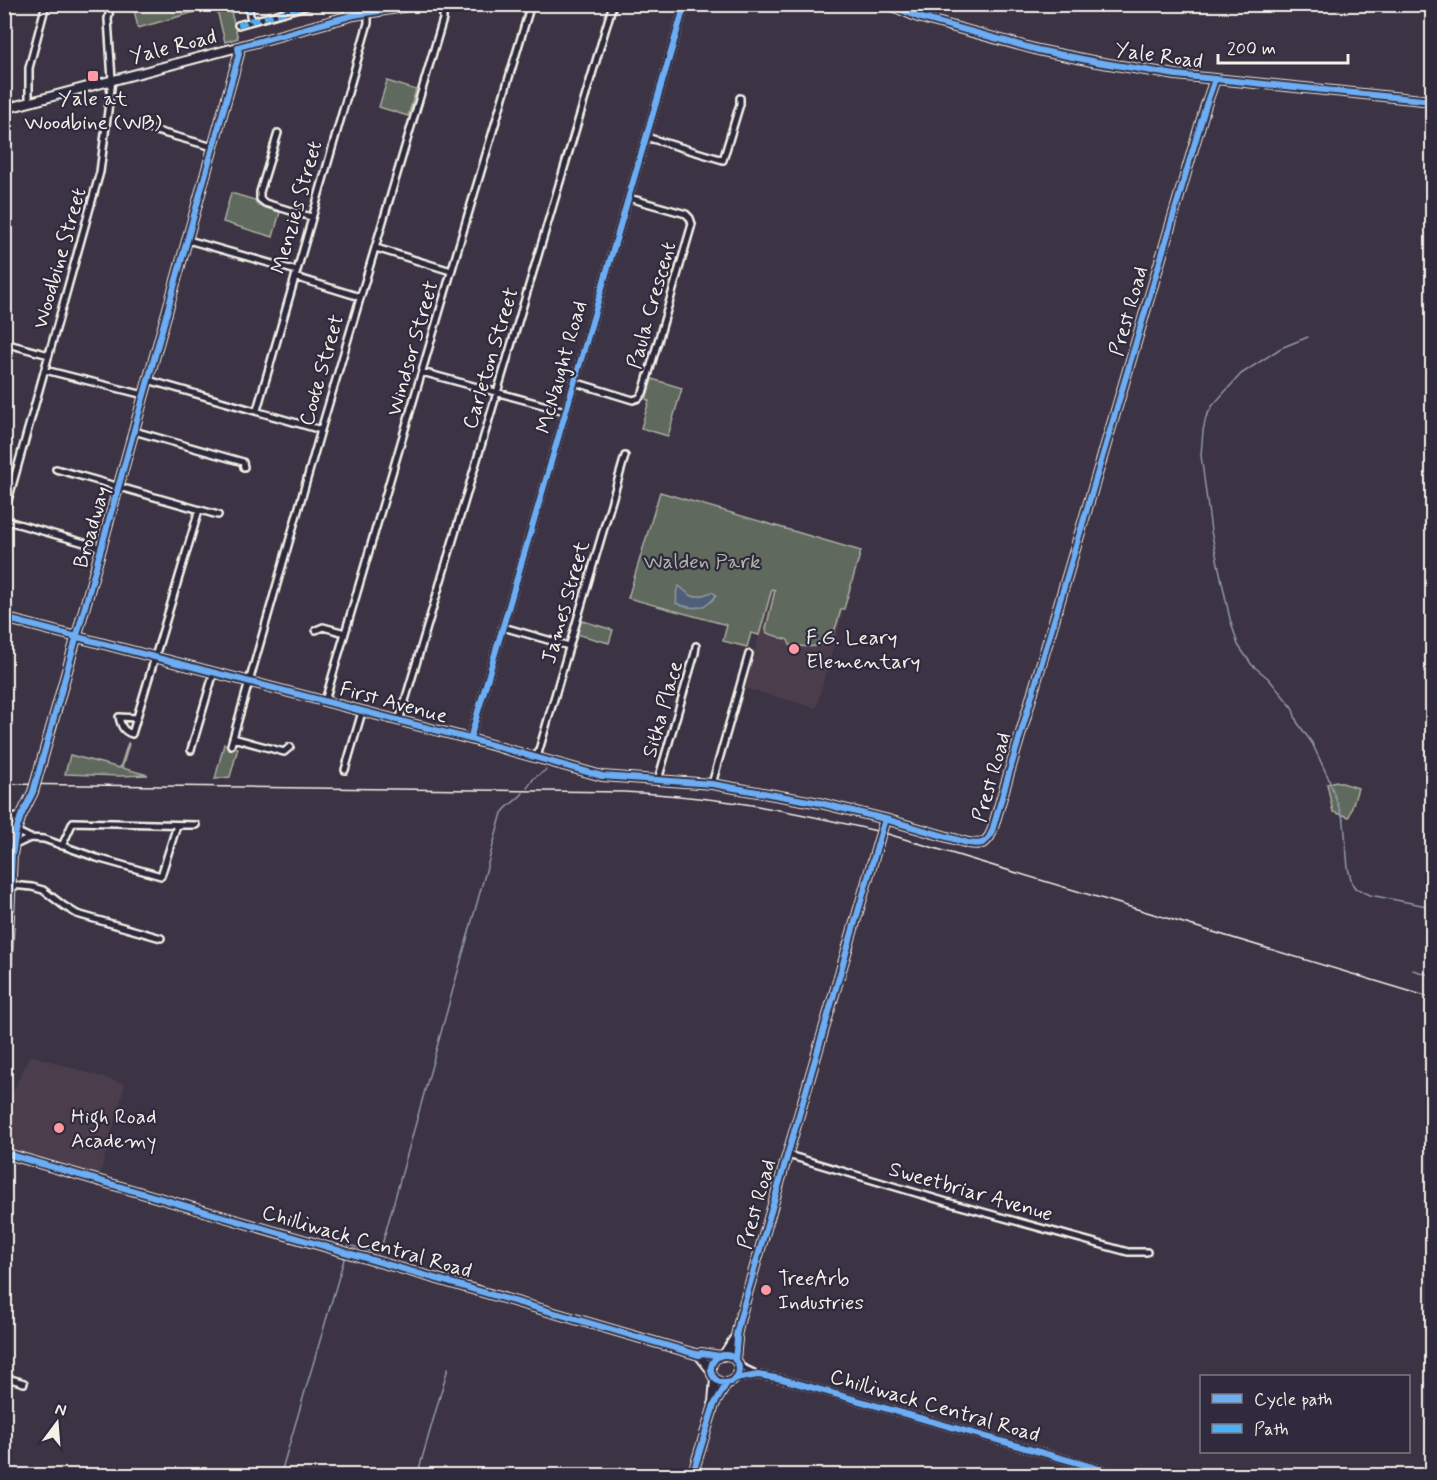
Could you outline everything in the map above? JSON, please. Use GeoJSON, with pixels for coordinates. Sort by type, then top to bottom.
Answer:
{"type":"FeatureCollection","features":[{"type":"Feature","properties":{"kind":"street"},"geometry":{"type":"LineString","coordinates":[[29,102],[29,68],[46,4]]}},
{"type":"Feature","properties":{"kind":"street","name":"Woodbine Street"},"geometry":{"type":"LineString","coordinates":[[4,515],[100,172],[112,80],[108,19],[111,4]]}},
{"type":"Feature","properties":{"kind":"street"},"geometry":{"type":"LineString","coordinates":[[248,4],[252,21]]}},
{"type":"Feature","properties":{"kind":"street"},"geometry":{"type":"LineString","coordinates":[[238,25],[313,4]]}},
{"type":"Feature","properties":{"kind":"street"},"geometry":{"type":"LineString","coordinates":[[347,4],[350,16]]}},
{"type":"Feature","properties":{"kind":"street","name":"Yale Road"},"geometry":{"type":"LineString","coordinates":[[4,109],[350,16],[422,4]]}},
{"type":"Feature","properties":{"kind":"street","name":"Coote Street"},"geometry":{"type":"LineString","coordinates":[[290,747],[285,752],[232,741],[321,430],[443,19],[443,4]]}},
{"type":"Feature","properties":{"kind":"street","name":"Windsor Street"},"geometry":{"type":"LineString","coordinates":[[325,701],[531,4]]}},
{"type":"Feature","properties":{"kind":"street","name":"Carleton Street"},"geometry":{"type":"LineString","coordinates":[[399,721],[613,4]]}},
{"type":"Feature","properties":{"kind":"street","name":"McNaught Road"},"geometry":{"type":"LineString","coordinates":[[470,739],[685,4]]}},
{"type":"Feature","properties":{"kind":"street","name":"Yale Road"},"geometry":{"type":"LineString","coordinates":[[888,4],[918,17],[1067,57],[1176,75],[1432,101]]}},
{"type":"Feature","properties":{"kind":"street","name":"Menzies Street"},"geometry":{"type":"LineString","coordinates":[[256,410],[369,13]]}},
{"type":"Feature","properties":{"kind":"street","name":"Broadway"},"geometry":{"type":"LineString","coordinates":[[4,1019],[16,831],[35,784],[102,548],[239,54],[238,47]]}},
{"type":"Feature","properties":{"kind":"street"},"geometry":{"type":"LineString","coordinates":[[227,50],[237,61]]}},
{"type":"Feature","properties":{"kind":"street","name":"Prest Road"},"geometry":{"type":"LineString","coordinates":[[737,1363],[736,1336],[740,1318],[885,819],[978,845],[983,844],[990,837],[1215,79]]}},
{"type":"Feature","properties":{"kind":"street"},"geometry":{"type":"LineString","coordinates":[[646,137],[723,160],[740,98]]}},
{"type":"Feature","properties":{"kind":"street"},"geometry":{"type":"LineString","coordinates":[[149,129],[213,147]]}},
{"type":"Feature","properties":{"kind":"street"},"geometry":{"type":"LineString","coordinates":[[278,133],[260,192],[260,199],[265,203],[311,217]]}},
{"type":"Feature","properties":{"kind":"street","name":"Paula Crescent"},"geometry":{"type":"LineString","coordinates":[[574,382],[633,400],[639,398],[643,393],[692,224],[686,214],[629,198]]}},
{"type":"Feature","properties":{"kind":"street"},"geometry":{"type":"LineString","coordinates":[[188,240],[360,297]]}},
{"type":"Feature","properties":{"kind":"street"},"geometry":{"type":"LineString","coordinates":[[376,248],[451,271]]}},
{"type":"Feature","properties":{"kind":"street"},"geometry":{"type":"LineString","coordinates":[[4,343],[49,355]]}},
{"type":"Feature","properties":{"kind":"street"},"geometry":{"type":"LineString","coordinates":[[45,370],[144,395]]}},
{"type":"Feature","properties":{"kind":"street"},"geometry":{"type":"LineString","coordinates":[[422,372],[565,411]]}},
{"type":"Feature","properties":{"kind":"street"},"geometry":{"type":"LineString","coordinates":[[148,380],[321,430]]}},
{"type":"Feature","properties":{"kind":"street"},"geometry":{"type":"LineString","coordinates":[[134,431],[243,462],[244,467]]}},
{"type":"Feature","properties":{"kind":"street","name":"James Street"},"geometry":{"type":"LineString","coordinates":[[537,757],[625,456]]}},
{"type":"Feature","properties":{"kind":"street"},"geometry":{"type":"LineString","coordinates":[[56,469],[218,515]]}},
{"type":"Feature","properties":{"kind":"street"},"geometry":{"type":"LineString","coordinates":[[137,718],[199,510]]}},
{"type":"Feature","properties":{"kind":"street"},"geometry":{"type":"LineString","coordinates":[[4,520],[102,548]]}},
{"type":"Feature","properties":{"kind":"street","name":"First Avenue"},"geometry":{"type":"LineString","coordinates":[[4,618],[470,739],[602,776],[712,784],[820,803],[885,819]]}},
{"type":"Feature","properties":{"kind":"street"},"geometry":{"type":"LineString","coordinates":[[316,630],[323,627],[345,633]]}},
{"type":"Feature","properties":{"kind":"street"},"geometry":{"type":"LineString","coordinates":[[503,627],[569,646]]}},
{"type":"Feature","properties":{"kind":"street","name":"Sitka Place"},"geometry":{"type":"LineString","coordinates":[[658,780],[696,646]]}},
{"type":"Feature","properties":{"kind":"street"},"geometry":{"type":"LineString","coordinates":[[712,784],[748,654]]}},
{"type":"Feature","properties":{"kind":"street"},"geometry":{"type":"LineString","coordinates":[[191,750],[214,672]]}},
{"type":"Feature","properties":{"kind":"street"},"geometry":{"type":"LineString","coordinates":[[345,770],[362,712]]}},
{"type":"Feature","properties":{"kind":"street"},"geometry":{"type":"LineString","coordinates":[[4,821],[21,816]]}},
{"type":"Feature","properties":{"kind":"street"},"geometry":{"type":"LineString","coordinates":[[4,821],[16,831],[30,838],[44,839],[97,858],[160,876],[177,825]]}},
{"type":"Feature","properties":{"kind":"street"},"geometry":{"type":"LineString","coordinates":[[63,846],[73,822],[196,825]]}},
{"type":"Feature","properties":{"kind":"street"},"geometry":{"type":"LineString","coordinates":[[14,846],[30,838]]}},
{"type":"Feature","properties":{"kind":"street"},"geometry":{"type":"LineString","coordinates":[[11,885],[43,890],[77,914],[161,938]]}},
{"type":"Feature","properties":{"kind":"street","name":"Chilliwack Central Road"},"geometry":{"type":"LineString","coordinates":[[4,1153],[699,1354],[722,1356]]}},
{"type":"Feature","properties":{"kind":"street","name":"Sweetbriar Avenue"},"geometry":{"type":"LineString","coordinates":[[788,1155],[1128,1252],[1147,1252]]}},
{"type":"Feature","properties":{"kind":"street","name":"Prest Road"},"geometry":{"type":"LineString","coordinates":[[722,1356],[736,1336]]}},
{"type":"Feature","properties":{"kind":"street"},"geometry":{"type":"LineString","coordinates":[[699,1354],[715,1379],[714,1405]]}},
{"type":"Feature","properties":{"kind":"street"},"geometry":{"type":"LineString","coordinates":[[692,1476],[714,1405],[728,1383],[738,1375],[737,1363],[729,1356],[722,1356],[713,1362],[711,1370]]}},
{"type":"Feature","properties":{"kind":"street","name":"Chilliwack Central Road"},"geometry":{"type":"LineString","coordinates":[[737,1363],[758,1375]]}},
{"type":"Feature","properties":{"kind":"street","name":"Chilliwack Central Road"},"geometry":{"type":"LineString","coordinates":[[735,1379],[758,1375],[782,1379],[1124,1476]]}},
{"type":"Feature","properties":{"kind":"street"},"geometry":{"type":"LineString","coordinates":[[4,1377],[24,1383]]}},
{"type":"Feature","properties":{"kind":"street"},"geometry":{"type":"LineString","coordinates":[[715,1379],[718,1382],[728,1383]]}},
{"type":"Feature","properties":{"kind":"shaded area","name":"F.G. Leary Elementary"},"geometry":{"type":"Polygon","coordinates":[[[772,589],[844,609],[816,708],[744,688],[772,589]]]}},
{"type":"Feature","properties":{"kind":"shaded area","name":"High Road Academy"},"geometry":{"type":"Polygon","coordinates":[[[30,1055],[125,1084],[100,1175],[5,1148],[5,1108],[30,1055]]]}},
{"type":"Feature","properties":{"kind":"green space"},"geometry":{"type":"Polygon","coordinates":[[[133,5],[229,5],[238,38],[225,42],[216,6],[138,28],[133,5]]]}},
{"type":"Feature","properties":{"kind":"green space"},"geometry":{"type":"Polygon","coordinates":[[[387,81],[416,90],[408,116],[379,107],[387,81]]]}},
{"type":"Feature","properties":{"kind":"green space"},"geometry":{"type":"Polygon","coordinates":[[[231,193],[255,200],[257,205],[280,212],[273,237],[223,222],[231,193]]]}},
{"type":"Feature","properties":{"kind":"green space"},"geometry":{"type":"Polygon","coordinates":[[[652,379],[682,388],[668,436],[641,428],[649,401],[646,399],[652,379]]]}},
{"type":"Feature","properties":{"kind":"green space","name":"Walden Park"},"geometry":{"type":"Polygon","coordinates":[[[660,492],[861,551],[844,609],[841,609],[831,638],[812,647],[790,645],[788,640],[767,633],[775,590],[772,589],[759,635],[751,633],[747,647],[723,641],[727,625],[628,598],[660,492]]]}},
{"type":"Feature","properties":{"kind":"green space"},"geometry":{"type":"Polygon","coordinates":[[[580,620],[613,630],[609,643],[576,634],[580,620]]]}},
{"type":"Feature","properties":{"kind":"green space"},"geometry":{"type":"Polygon","coordinates":[[[128,743],[122,768],[148,775],[65,774],[70,755],[120,768],[128,743]]]}},
{"type":"Feature","properties":{"kind":"green space"},"geometry":{"type":"Polygon","coordinates":[[[224,744],[238,748],[230,777],[215,779],[224,744]]]}},
{"type":"Feature","properties":{"kind":"green space"},"geometry":{"type":"Polygon","coordinates":[[[1336,781],[1358,788],[1349,817],[1333,812],[1327,784],[1336,781]]]}},
{"type":"Feature","properties":{"kind":"water"},"geometry":{"type":"Polygon","coordinates":[[[679,586],[691,596],[712,592],[716,595],[704,606],[687,607],[676,603],[679,586]]]}},
{"type":"Feature","properties":{"kind":"waterway"},"geometry":{"type":"LineString","coordinates":[[1308,337],[1281,348],[1241,374],[1213,405],[1206,417],[1201,455],[1211,531],[1230,619],[1238,645],[1252,665],[1268,678],[1292,707],[1297,722],[1312,743],[1328,777],[1344,822],[1348,868],[1355,888],[1370,895],[1432,907]]}},
{"type":"Feature","properties":{"kind":"waterway"},"geometry":{"type":"LineString","coordinates":[[527,788],[534,778],[546,770]]}},
{"type":"Feature","properties":{"kind":"waterway"},"geometry":{"type":"LineString","coordinates":[[347,1249],[349,1245],[376,1253],[380,1252],[502,813],[523,793]]}},
{"type":"Feature","properties":{"kind":"waterway"},"geometry":{"type":"LineString","coordinates":[[1413,970],[1432,976]]}},
{"type":"Feature","properties":{"kind":"waterway"},"geometry":{"type":"LineString","coordinates":[[280,1476],[345,1256]]}},
{"type":"Feature","properties":{"kind":"waterway"},"geometry":{"type":"LineString","coordinates":[[417,1476],[448,1368]]}},
{"type":"Feature","properties":{"kind":"railway"},"geometry":{"type":"LineString","coordinates":[[4,784],[624,792],[691,797],[750,805],[881,832],[1432,998]]}},
{"type":"Feature","properties":{"kind":"marked path"},"geometry":{"type":"LineString","coordinates":[[248,4],[251,21]]}},
{"type":"Feature","properties":{"kind":"marked path"},"geometry":{"type":"LineString","coordinates":[[238,25],[313,4]]}},
{"type":"Feature","properties":{"kind":"cycle path"},"geometry":{"type":"LineString","coordinates":[[4,1019],[12,855],[16,831],[33,792],[41,764],[239,54],[238,47],[354,15],[422,4]]}},
{"type":"Feature","properties":{"kind":"cycle path"},"geometry":{"type":"LineString","coordinates":[[470,739],[685,4]]}},
{"type":"Feature","properties":{"kind":"cycle path"},"geometry":{"type":"LineString","coordinates":[[888,4],[918,17],[1038,50],[1097,62],[1176,75],[1432,101]]}},
{"type":"Feature","properties":{"kind":"cycle path"},"geometry":{"type":"LineString","coordinates":[[4,618],[470,739],[602,776],[712,784],[820,803],[968,843],[983,843],[992,831],[1215,79]]}},
{"type":"Feature","properties":{"kind":"cycle path"},"geometry":{"type":"LineString","coordinates":[[735,1360],[736,1336],[740,1318],[885,819]]}},
{"type":"Feature","properties":{"kind":"cycle path"},"geometry":{"type":"LineString","coordinates":[[4,1153],[699,1355],[701,1353],[720,1356]]}},
{"type":"Feature","properties":{"kind":"cycle path"},"geometry":{"type":"LineString","coordinates":[[725,1355],[735,1359],[739,1369],[735,1379],[725,1383],[715,1379],[711,1369],[715,1359],[725,1355]]}},
{"type":"Feature","properties":{"kind":"cycle path"},"geometry":{"type":"LineString","coordinates":[[735,1379],[758,1375],[782,1379],[1124,1476]]}},
{"type":"Feature","properties":{"kind":"cycle path"},"geometry":{"type":"LineString","coordinates":[[692,1476],[714,1405],[727,1383]]}},
{"type":"Feature","properties":{"kind":"place","name":"Yale at Woodbine (WB)"},"geometry":{"type":"Point","coordinates":[93,76]}},
{"type":"Feature","properties":{"kind":"place","name":"F.G. Leary Elementary"},"geometry":{"type":"Point","coordinates":[794,649]}},
{"type":"Feature","properties":{"kind":"place","name":"High Road Academy"},"geometry":{"type":"Point","coordinates":[59,1128]}},
{"type":"Feature","properties":{"kind":"place","name":"TreeArb Industries"},"geometry":{"type":"Point","coordinates":[766,1290]}}]}
